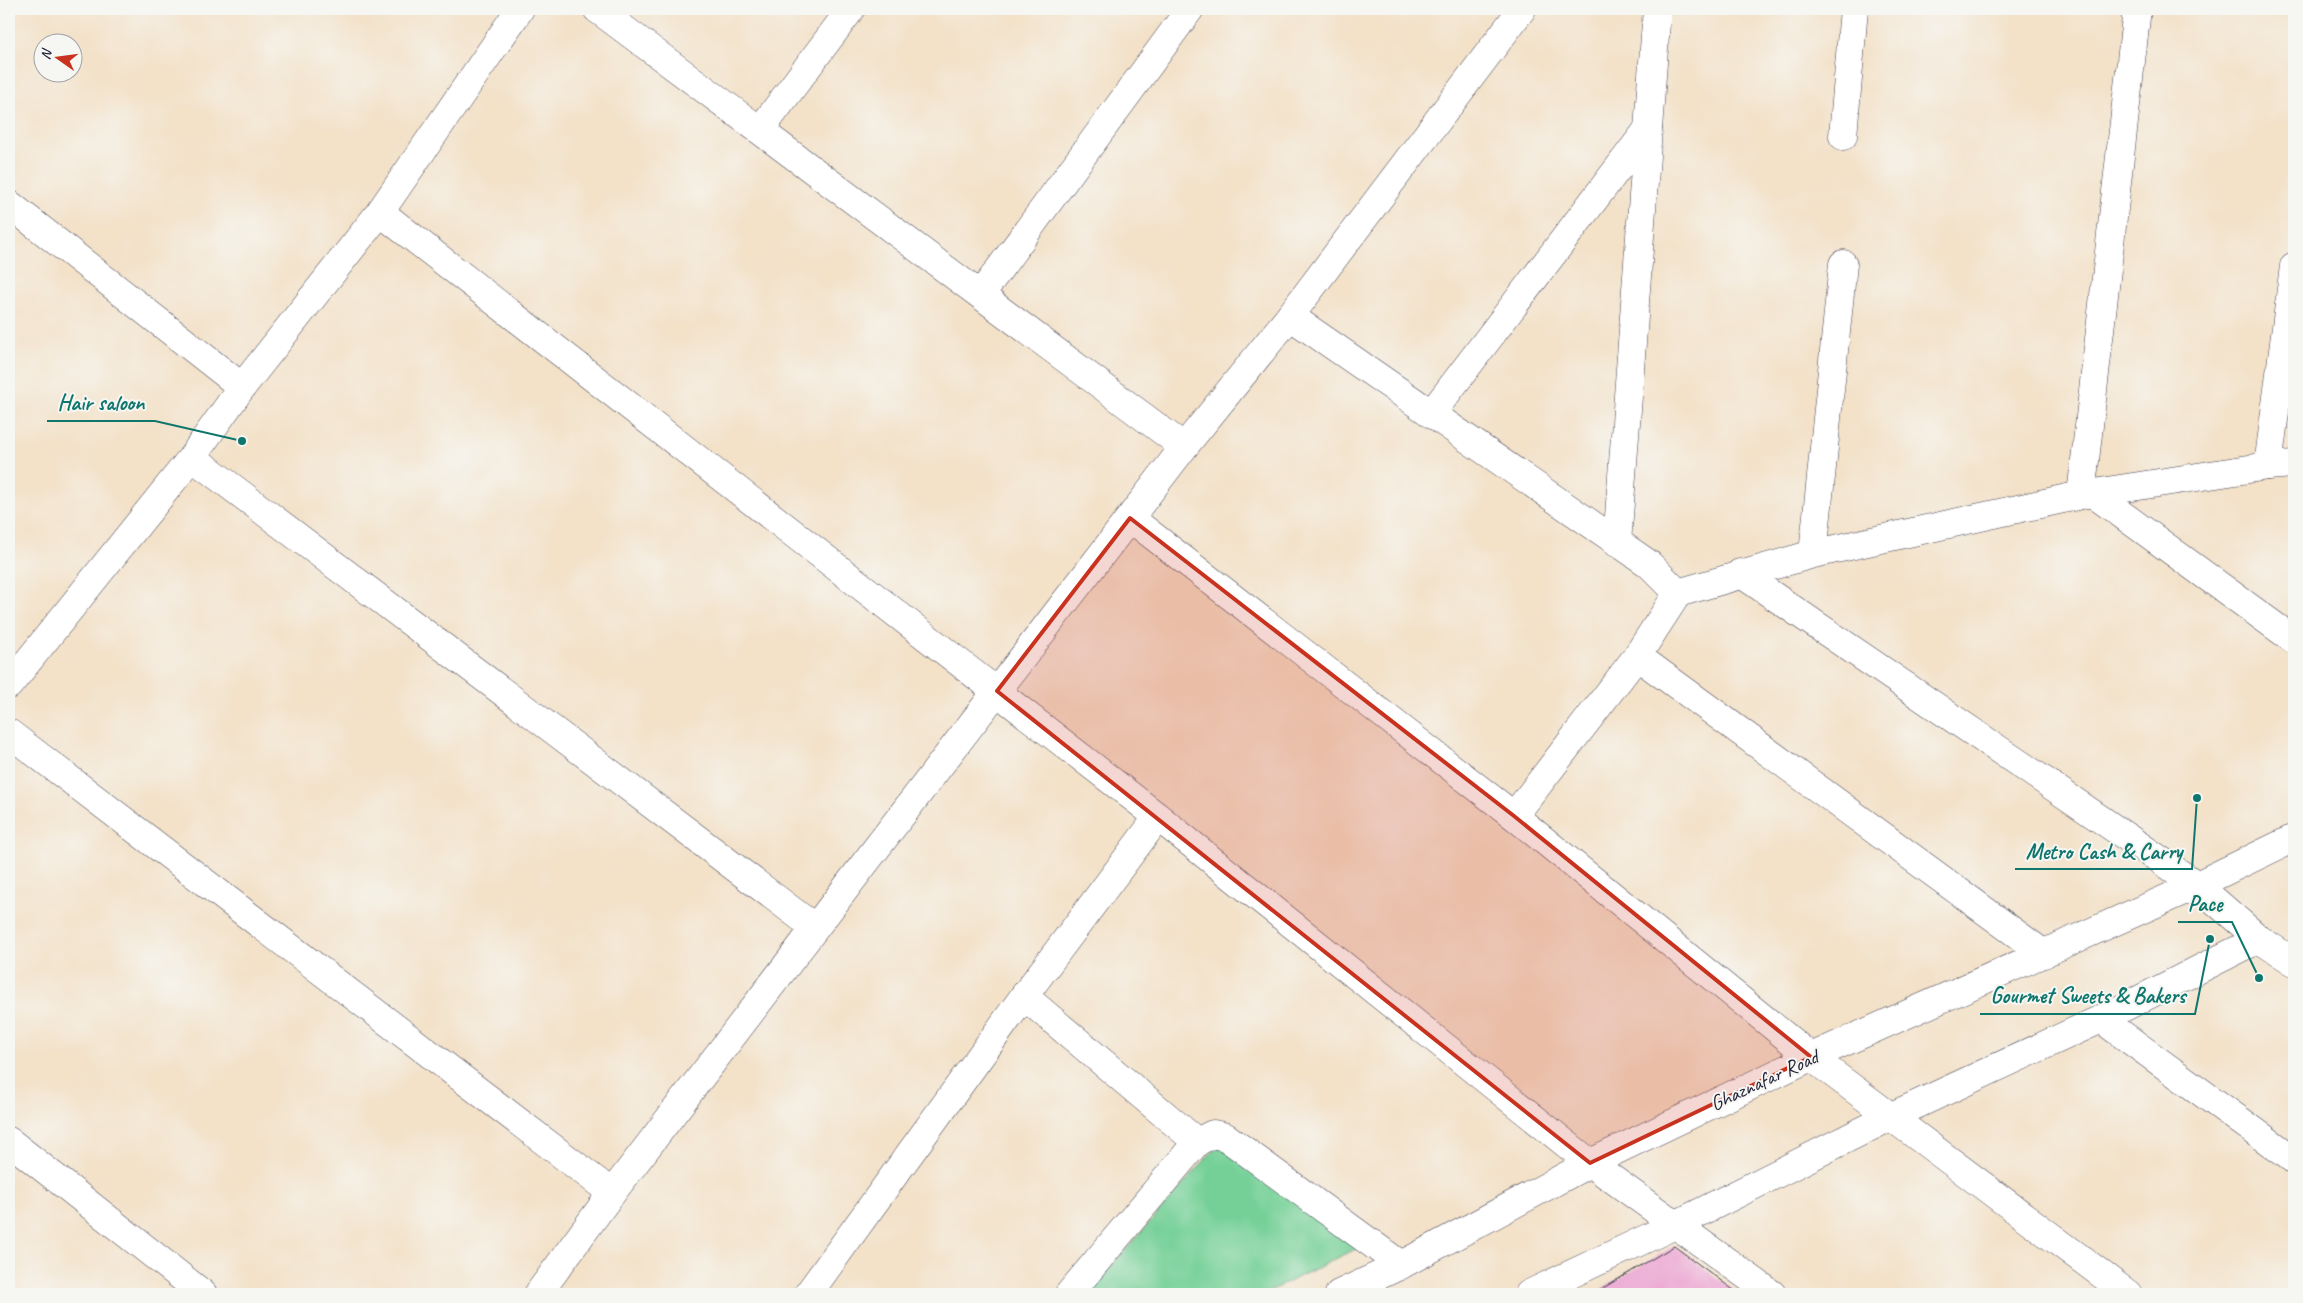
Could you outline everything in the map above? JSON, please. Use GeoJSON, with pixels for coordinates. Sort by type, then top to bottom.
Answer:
{"type":"FeatureCollection","features":[{"type":"Feature","properties":{"kind":"street"},"geometry":{"type":"LineString","coordinates":[[9,685],[192,457],[242,387],[380,212],[520,9]]}},
{"type":"Feature","properties":{"kind":"street"},"geometry":{"type":"LineString","coordinates":[[597,9],[1184,447]]}},
{"type":"Feature","properties":{"kind":"street"},"geometry":{"type":"LineString","coordinates":[[761,130],[851,9]]}},
{"type":"Feature","properties":{"kind":"street"},"geometry":{"type":"LineString","coordinates":[[981,294],[1190,9]]}},
{"type":"Feature","properties":{"kind":"street"},"geometry":{"type":"LineString","coordinates":[[538,1294],[612,1193],[1184,447],[1290,316],[1522,9]]}},
{"type":"Feature","properties":{"kind":"street"},"geometry":{"type":"LineString","coordinates":[[1618,543],[1657,9]]}},
{"type":"Feature","properties":{"kind":"street"},"geometry":{"type":"LineString","coordinates":[[1843,136],[1854,9]]}},
{"type":"Feature","properties":{"kind":"street"},"geometry":{"type":"LineString","coordinates":[[2088,495],[2137,9]]}},
{"type":"Feature","properties":{"kind":"street"},"geometry":{"type":"LineString","coordinates":[[1431,414],[1648,129]]}},
{"type":"Feature","properties":{"kind":"street"},"geometry":{"type":"LineString","coordinates":[[9,204],[242,387]]}},
{"type":"Feature","properties":{"kind":"street"},"geometry":{"type":"LineString","coordinates":[[380,212],[1158,817],[1590,1163],[1678,1224],[1772,1294]]}},
{"type":"Feature","properties":{"kind":"street"},"geometry":{"type":"LineString","coordinates":[[1813,554],[1843,264]]}},
{"type":"Feature","properties":{"kind":"street"},"geometry":{"type":"LineString","coordinates":[[1514,816],[1637,656],[1678,593],[1740,573],[1813,554],[2088,495],[2281,465],[2294,266]]}},
{"type":"Feature","properties":{"kind":"street"},"geometry":{"type":"LineString","coordinates":[[1290,316],[1649,564],[1678,593]]}},
{"type":"Feature","properties":{"kind":"street"},"geometry":{"type":"LineString","coordinates":[[192,457],[815,928]]}},
{"type":"Feature","properties":{"kind":"street"},"geometry":{"type":"LineString","coordinates":[[2088,495],[2294,640]]}},
{"type":"Feature","properties":{"kind":"street"},"geometry":{"type":"LineString","coordinates":[[1130,518],[1514,816],[1812,1057],[2128,1294]]}},
{"type":"Feature","properties":{"kind":"street"},"geometry":{"type":"LineString","coordinates":[[1740,573],[2197,886],[2260,939],[2294,962]]}},
{"type":"Feature","properties":{"kind":"street"},"geometry":{"type":"LineString","coordinates":[[1637,656],[2044,954]]}},
{"type":"Feature","properties":{"kind":"street"},"geometry":{"type":"LineString","coordinates":[[9,733],[612,1193]]}},
{"type":"Feature","properties":{"kind":"street"},"geometry":{"type":"LineString","coordinates":[[808,1294],[1024,996],[1158,817]]}},
{"type":"Feature","properties":{"kind":"street","name":"Ghaznafar Road"},"geometry":{"type":"LineString","coordinates":[[1339,1294],[1401,1265],[1590,1163],[1812,1057],[2197,886],[2294,838]]}},
{"type":"Feature","properties":{"kind":"street"},"geometry":{"type":"LineString","coordinates":[[1529,1294],[1678,1224],[1892,1116],[2101,1019],[2260,939]]}},
{"type":"Feature","properties":{"kind":"street"},"geometry":{"type":"LineString","coordinates":[[1024,996],[1197,1142]]}},
{"type":"Feature","properties":{"kind":"street"},"geometry":{"type":"LineString","coordinates":[[2101,1019],[2294,1160]]}},
{"type":"Feature","properties":{"kind":"street"},"geometry":{"type":"LineString","coordinates":[[1070,1294],[1197,1142],[1213,1134],[1226,1136],[1401,1265]]}},
{"type":"Feature","properties":{"kind":"street"},"geometry":{"type":"LineString","coordinates":[[9,1140],[203,1294]]}},
{"type":"Feature","properties":{"kind":"highlighted area"},"geometry":{"type":"Polygon","coordinates":[[[1130,518],[1514,816],[1811,1057],[1590,1163],[997,691],[1130,518]]]}},
{"type":"Feature","properties":{"kind":"green space"},"geometry":{"type":"Polygon","coordinates":[[[1218,1145],[1362,1246],[1264,1294],[1087,1294],[1218,1145]]]}},
{"type":"Feature","properties":{"kind":"building"},"geometry":{"type":"Polygon","coordinates":[[[1674,1246],[1739,1294],[1593,1294],[1674,1246]]]}},
{"type":"Feature","properties":{"kind":"place","name":"Hair saloon"},"geometry":{"type":"Point","coordinates":[242,441]}},
{"type":"Feature","properties":{"kind":"place","name":"Metro Cash & Carry"},"geometry":{"type":"Point","coordinates":[2197,798]}},
{"type":"Feature","properties":{"kind":"place","name":"Gourmet Sweets & Bakers"},"geometry":{"type":"Point","coordinates":[2210,939]}},
{"type":"Feature","properties":{"kind":"place","name":"Pace"},"geometry":{"type":"Point","coordinates":[2259,978]}}]}
